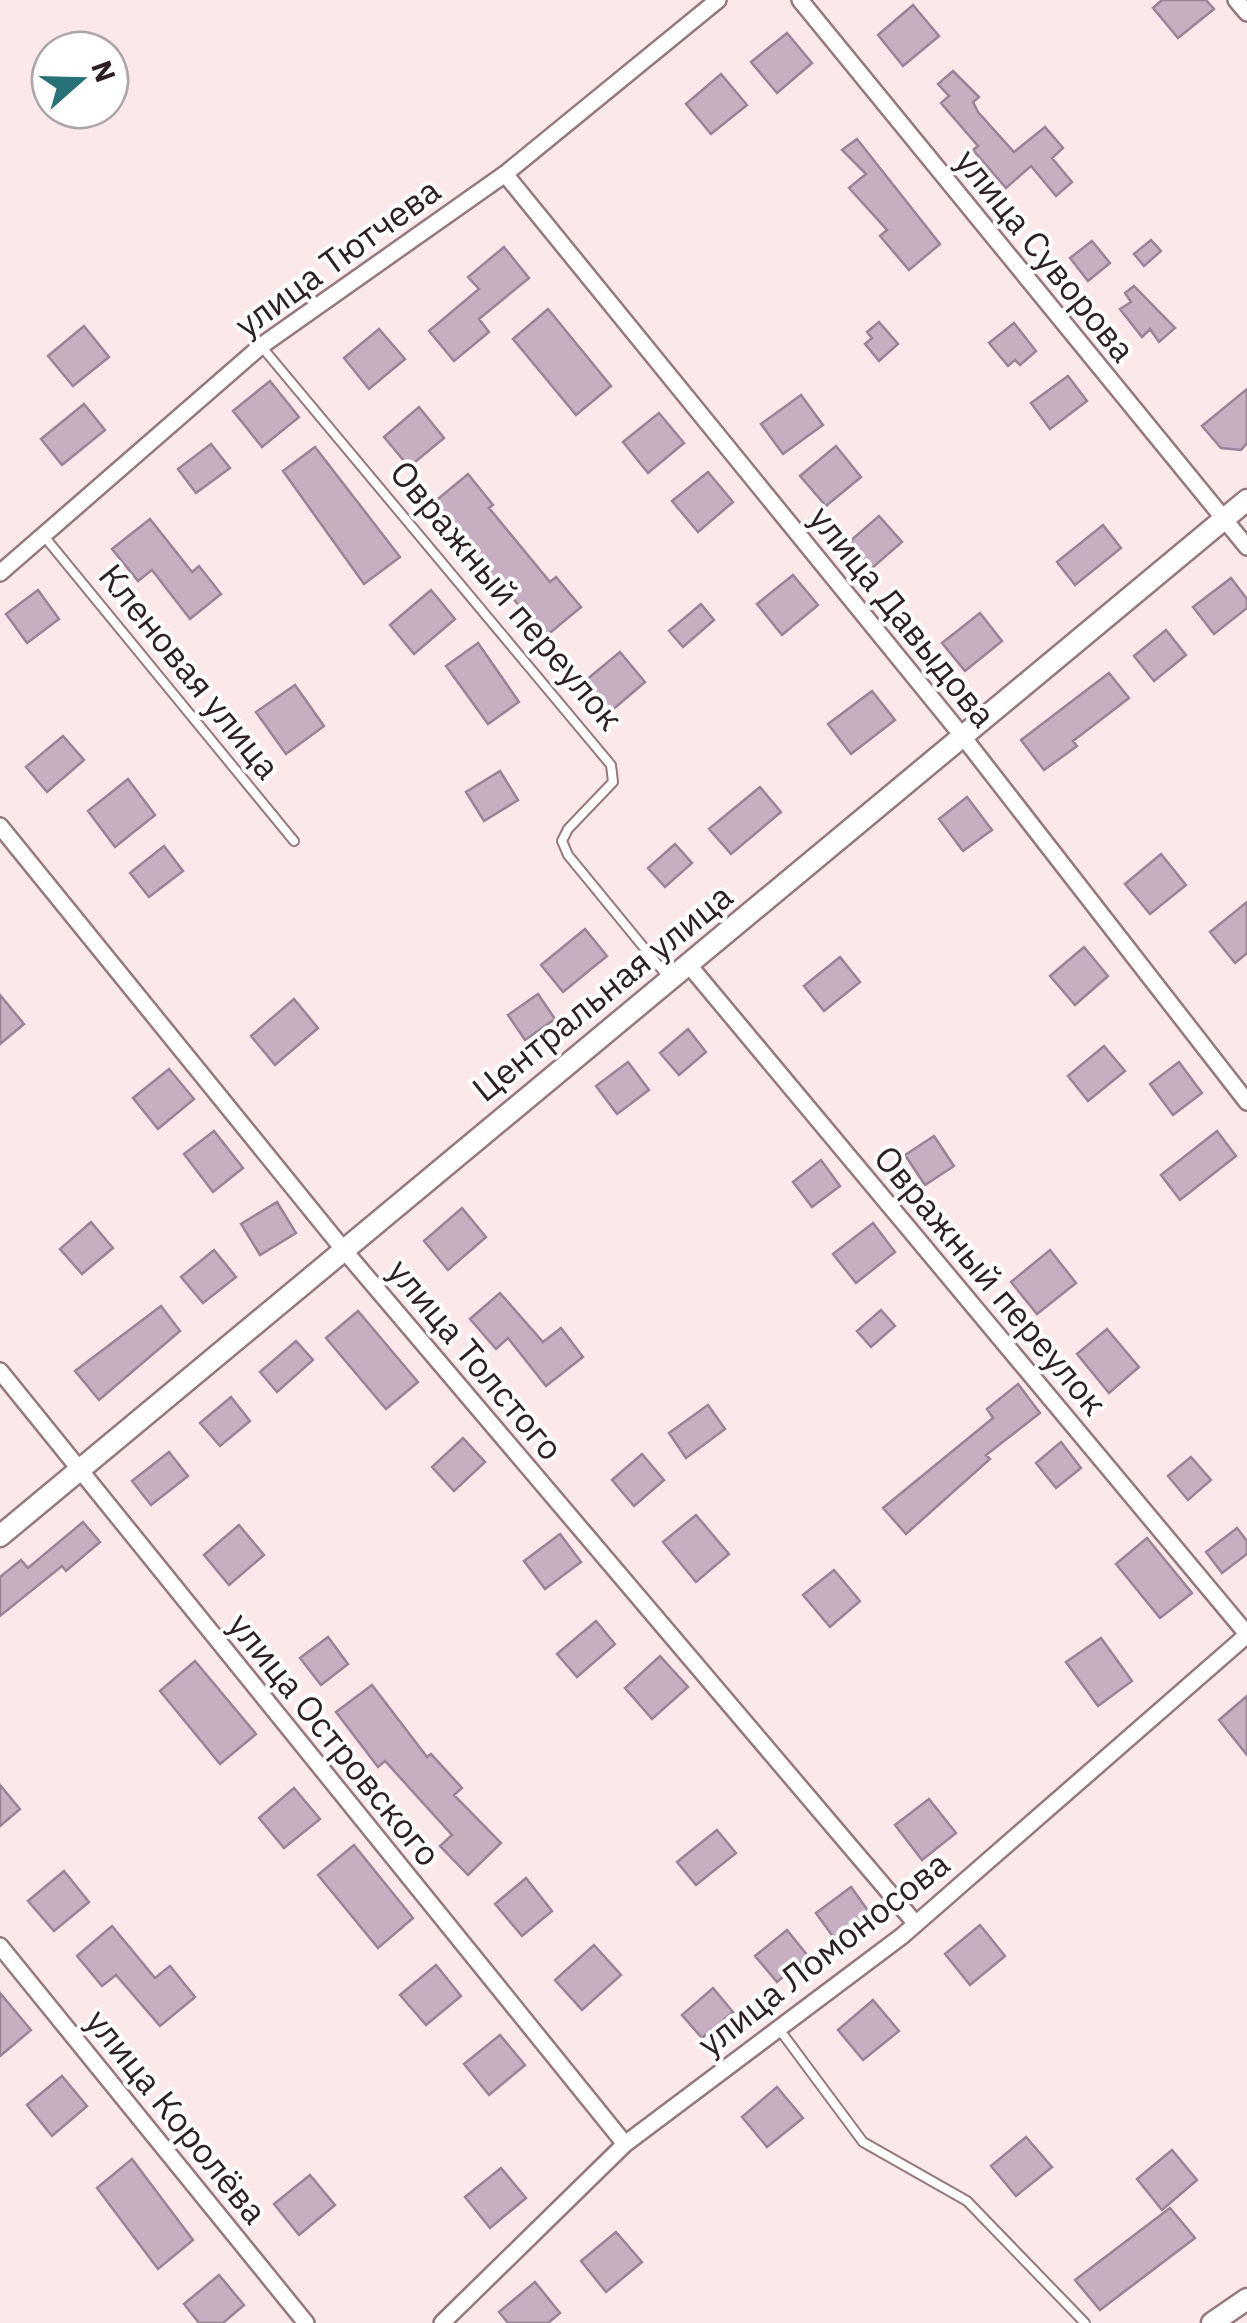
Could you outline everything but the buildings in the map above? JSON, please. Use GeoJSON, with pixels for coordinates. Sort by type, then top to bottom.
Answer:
{"type":"FeatureCollection","features":[{"type":"Feature","properties":{"kind":"street","name":"улица Тютчева"},"geometry":{"type":"LineString","coordinates":[[0,574],[261,346],[505,174],[718,0]]}},
{"type":"Feature","properties":{"kind":"street","name":"улица Суворова"},"geometry":{"type":"LineString","coordinates":[[800,0],[1247,547]]}},
{"type":"Feature","properties":{"kind":"street"},"geometry":{"type":"LineString","coordinates":[[1236,0],[1247,13]]}},
{"type":"Feature","properties":{"kind":"street","name":"улица Давыдова"},"geometry":{"type":"LineString","coordinates":[[505,174],[964,738],[1247,1102]]}},
{"type":"Feature","properties":{"kind":"street","name":"Центральная улица"},"geometry":{"type":"LineString","coordinates":[[0,1536],[1247,500]]}},
{"type":"Feature","properties":{"kind":"street","name":"улица Толстого"},"geometry":{"type":"LineString","coordinates":[[0,826],[343,1249],[916,1924]]}},
{"type":"Feature","properties":{"kind":"street","name":"Овражный переулок"},"geometry":{"type":"LineString","coordinates":[[688,964],[1247,1635]]}},
{"type":"Feature","properties":{"kind":"street","name":"улица Островского"},"geometry":{"type":"LineString","coordinates":[[0,1371],[625,2144]]}},
{"type":"Feature","properties":{"kind":"street","name":"улица Ломоносова"},"geometry":{"type":"LineString","coordinates":[[442,2323],[625,2144],[916,1924],[1247,1635]]}},
{"type":"Feature","properties":{"kind":"street","name":"улица Королёва"},"geometry":{"type":"LineString","coordinates":[[0,1946],[306,2323]]}},
{"type":"Feature","properties":{"kind":"street"},"geometry":{"type":"LineString","coordinates":[[1212,2323],[1247,2299]]}},
{"type":"Feature","properties":{"kind":"lane","name":"Овражный переулок"},"geometry":{"type":"LineString","coordinates":[[261,346],[611,764],[615,774],[608,790],[568,829],[562,841],[568,855],[669,978]]}},
{"type":"Feature","properties":{"kind":"lane","name":"Кленовая улица"},"geometry":{"type":"LineString","coordinates":[[44,535],[294,842]]}},
{"type":"Feature","properties":{"kind":"lane"},"geometry":{"type":"LineString","coordinates":[[778,2028],[864,2142],[967,2202],[1084,2323]]}}]}
